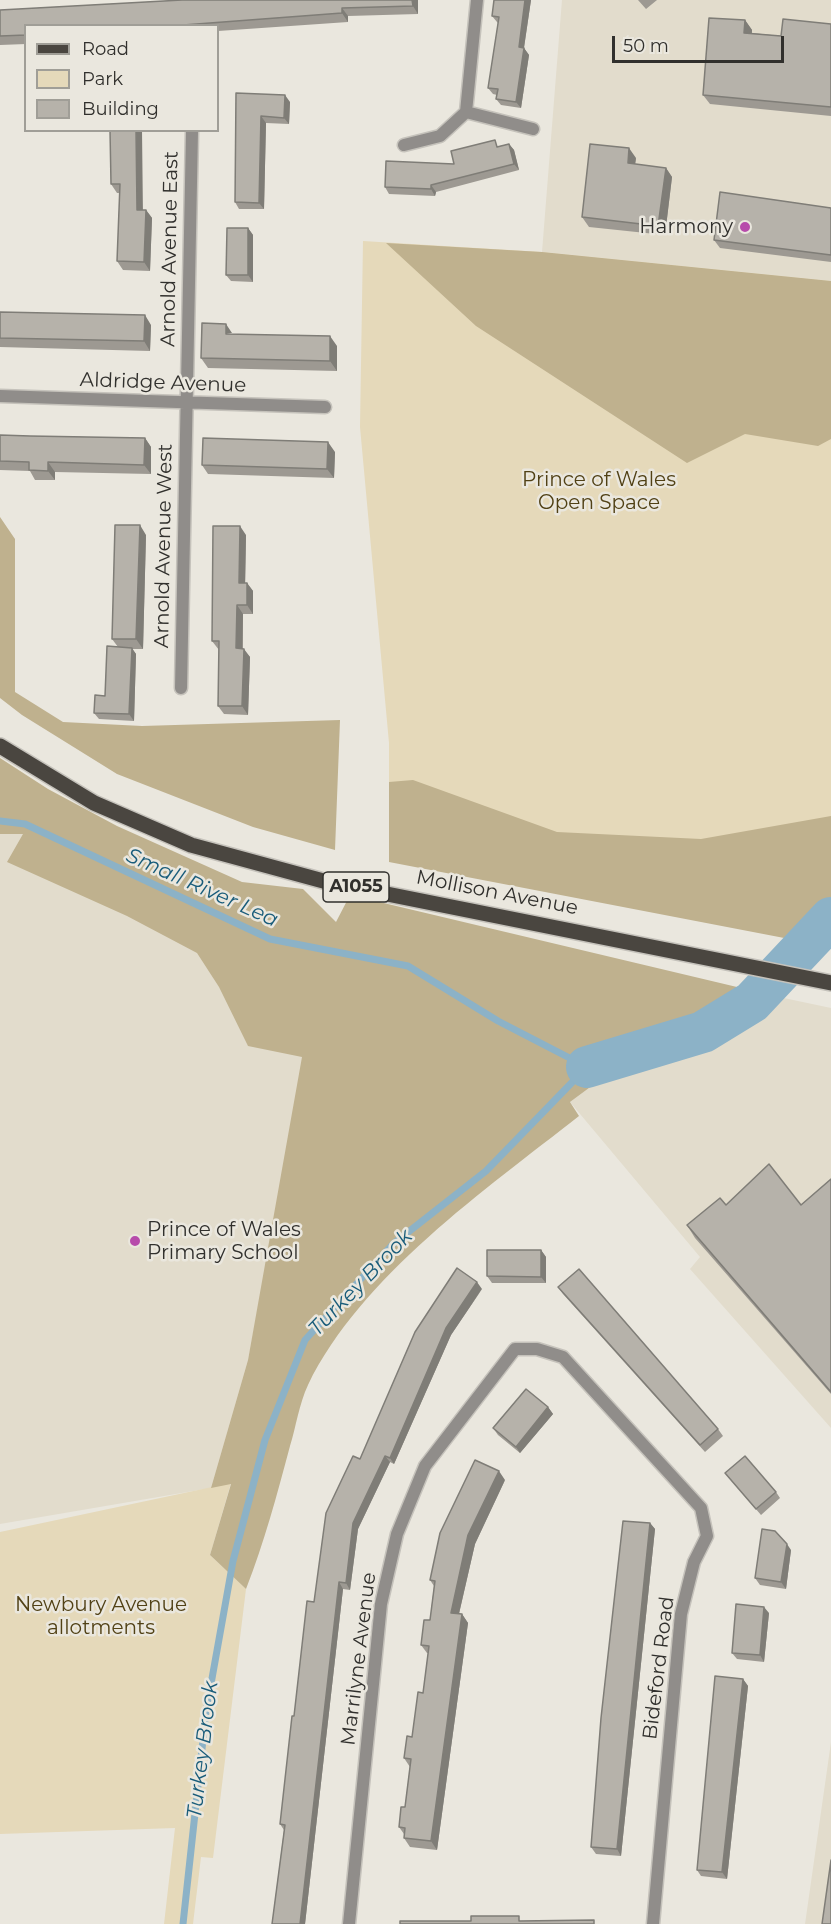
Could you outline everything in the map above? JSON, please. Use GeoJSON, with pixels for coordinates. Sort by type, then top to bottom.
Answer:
{"type":"FeatureCollection","features":[{"type":"Feature","properties":{"kind":"main road","name":"Mollison Avenue"},"geometry":{"type":"LineString","coordinates":[[0,746],[94,803],[191,845],[327,882],[824,982]]}},
{"type":"Feature","properties":{"kind":"street"},"geometry":{"type":"LineString","coordinates":[[404,145],[440,136],[466,112],[477,0]]}},
{"type":"Feature","properties":{"kind":"street"},"geometry":{"type":"LineString","coordinates":[[466,112],[533,129]]}},
{"type":"Feature","properties":{"kind":"street","name":"Arnold Avenue East"},"geometry":{"type":"LineString","coordinates":[[185,404],[192,132]]}},
{"type":"Feature","properties":{"kind":"street","name":"Aldridge Avenue"},"geometry":{"type":"LineString","coordinates":[[0,396],[325,407]]}},
{"type":"Feature","properties":{"kind":"street","name":"Arnold Avenue West"},"geometry":{"type":"LineString","coordinates":[[181,688],[185,404]]}},
{"type":"Feature","properties":{"kind":"street","name":"Marrilyne Avenue"},"geometry":{"type":"LineString","coordinates":[[349,1924],[381,1604],[397,1534],[425,1466],[515,1349],[537,1349]]}},
{"type":"Feature","properties":{"kind":"street","name":"Bideford Road"},"geometry":{"type":"LineString","coordinates":[[537,1349],[563,1357],[701,1508],[707,1536],[694,1562],[681,1614],[653,1924]]}},
{"type":"Feature","properties":{"kind":"shaded area"},"geometry":{"type":"Polygon","coordinates":[[[562,0],[831,0],[831,281],[542,252],[562,0]]]}},
{"type":"Feature","properties":{"kind":"shaded area"},"geometry":{"type":"Polygon","coordinates":[[[386,243],[542,252],[831,281],[831,439],[818,446],[745,434],[687,463],[476,326],[386,243]]]}},
{"type":"Feature","properties":{"kind":"shaded area"},"geometry":{"type":"Polygon","coordinates":[[[0,517],[15,539],[15,692],[63,722],[142,726],[340,720],[335,850],[253,827],[117,774],[22,715],[0,698],[0,517]]]}},
{"type":"Feature","properties":{"kind":"shaded area"},"geometry":{"type":"Polygon","coordinates":[[[0,758],[48,789],[117,826],[242,882],[303,889],[336,922],[350,895],[779,997],[751,1021],[707,1042],[612,1071],[570,1102],[579,1116],[428,1237],[359,1307],[331,1345],[305,1392],[270,1519],[246,1589],[210,1555],[231,1484],[211,1488],[248,1360],[302,1057],[248,1046],[219,987],[197,953],[127,916],[7,862],[23,834],[0,834],[0,758]]]}},
{"type":"Feature","properties":{"kind":"shaded area"},"geometry":{"type":"Polygon","coordinates":[[[413,780],[557,832],[701,839],[831,816],[831,947],[389,862],[389,782],[413,780]]]}},
{"type":"Feature","properties":{"kind":"shaded area","name":"Prince of Wales Primary School"},"geometry":{"type":"Polygon","coordinates":[[[23,833],[318,961],[287,1156],[248,1360],[211,1488],[0,1524],[0,834],[23,833]]]}},
{"type":"Feature","properties":{"kind":"shaded area"},"geometry":{"type":"Polygon","coordinates":[[[779,997],[831,1008],[831,1428],[690,1269],[700,1257],[570,1102],[612,1071],[707,1042],[751,1021],[779,997]]]}},
{"type":"Feature","properties":{"kind":"shaded area"},"geometry":{"type":"Polygon","coordinates":[[[831,1742],[831,1924],[805,1924],[831,1742]]]}},
{"type":"Feature","properties":{"kind":"green space","name":"Prince of Wales Open Space"},"geometry":{"type":"Polygon","coordinates":[[[363,241],[542,252],[831,281],[831,926],[389,850],[389,743],[360,427],[363,241]]]}},
{"type":"Feature","properties":{"kind":"green space","name":"Newbury Avenue allotments"},"geometry":{"type":"Polygon","coordinates":[[[231,1483],[210,1555],[246,1589],[213,1858],[201,1857],[193,1924],[164,1924],[175,1828],[0,1834],[0,1532],[231,1483]]]}},
{"type":"Feature","properties":{"kind":"building"},"geometry":{"type":"Polygon","coordinates":[[[182,0],[412,0],[413,6],[342,8],[342,13],[196,24],[24,24],[24,35],[0,36],[0,10],[182,0]]]}},
{"type":"Feature","properties":{"kind":"building"},"geometry":{"type":"Polygon","coordinates":[[[494,0],[525,0],[519,47],[524,48],[516,102],[496,99],[498,89],[488,88],[499,17],[492,16],[494,0]]]}},
{"type":"Feature","properties":{"kind":"building"},"geometry":{"type":"Polygon","coordinates":[[[709,18],[745,20],[744,33],[781,36],[783,19],[831,24],[831,107],[703,95],[709,18]]]}},
{"type":"Feature","properties":{"kind":"building"},"geometry":{"type":"Polygon","coordinates":[[[236,93],[285,95],[284,118],[261,116],[259,203],[235,202],[236,93]]]}},
{"type":"Feature","properties":{"kind":"building"},"geometry":{"type":"Polygon","coordinates":[[[110,132],[136,132],[137,210],[146,210],[144,262],[117,261],[120,184],[111,184],[110,132]]]}},
{"type":"Feature","properties":{"kind":"building"},"geometry":{"type":"Polygon","coordinates":[[[495,140],[497,147],[509,144],[514,164],[431,185],[431,189],[385,187],[386,161],[454,164],[451,151],[495,140]]]}},
{"type":"Feature","properties":{"kind":"building"},"geometry":{"type":"Polygon","coordinates":[[[590,144],[629,148],[628,163],[666,168],[658,226],[582,217],[590,144]]]}},
{"type":"Feature","properties":{"kind":"building"},"geometry":{"type":"Polygon","coordinates":[[[720,192],[831,208],[831,255],[714,240],[720,192]]]}},
{"type":"Feature","properties":{"kind":"building"},"geometry":{"type":"Polygon","coordinates":[[[227,228],[248,228],[248,275],[226,275],[227,228]]]}},
{"type":"Feature","properties":{"kind":"building"},"geometry":{"type":"Polygon","coordinates":[[[0,312],[145,315],[144,341],[0,338],[0,312]]]}},
{"type":"Feature","properties":{"kind":"building"},"geometry":{"type":"Polygon","coordinates":[[[202,323],[226,324],[226,334],[330,336],[330,361],[201,358],[202,323]]]}},
{"type":"Feature","properties":{"kind":"building"},"geometry":{"type":"Polygon","coordinates":[[[0,435],[145,438],[144,465],[48,462],[48,471],[29,470],[29,462],[0,461],[0,435]]]}},
{"type":"Feature","properties":{"kind":"building"},"geometry":{"type":"Polygon","coordinates":[[[203,438],[328,442],[327,469],[202,465],[203,438]]]}},
{"type":"Feature","properties":{"kind":"building"},"geometry":{"type":"Polygon","coordinates":[[[115,525],[140,525],[136,639],[112,639],[115,525]]]}},
{"type":"Feature","properties":{"kind":"building"},"geometry":{"type":"Polygon","coordinates":[[[213,526],[240,526],[239,583],[247,583],[247,605],[237,605],[236,648],[244,649],[242,706],[218,706],[219,641],[212,641],[213,526]]]}},
{"type":"Feature","properties":{"kind":"building"},"geometry":{"type":"Polygon","coordinates":[[[107,646],[132,648],[129,714],[94,713],[95,695],[105,696],[107,646]]]}},
{"type":"Feature","properties":{"kind":"building"},"geometry":{"type":"Polygon","coordinates":[[[769,1164],[801,1205],[831,1179],[831,1392],[687,1225],[720,1198],[726,1205],[769,1164]]]}},
{"type":"Feature","properties":{"kind":"building"},"geometry":{"type":"Polygon","coordinates":[[[487,1250],[541,1250],[541,1277],[487,1276],[487,1250]]]}},
{"type":"Feature","properties":{"kind":"building"},"geometry":{"type":"Polygon","coordinates":[[[457,1268],[477,1282],[446,1328],[390,1458],[385,1456],[353,1523],[346,1583],[339,1582],[300,1924],[272,1924],[285,1825],[280,1824],[307,1601],[314,1602],[326,1513],[353,1456],[360,1459],[415,1332],[457,1268]]]}},
{"type":"Feature","properties":{"kind":"building"},"geometry":{"type":"Polygon","coordinates":[[[579,1269],[718,1429],[700,1445],[558,1287],[579,1269]]]}},
{"type":"Feature","properties":{"kind":"building"},"geometry":{"type":"Polygon","coordinates":[[[526,1389],[548,1407],[516,1447],[493,1428],[526,1389]]]}},
{"type":"Feature","properties":{"kind":"building"},"geometry":{"type":"Polygon","coordinates":[[[745,1456],[776,1492],[756,1509],[725,1473],[745,1456]]]}},
{"type":"Feature","properties":{"kind":"building"},"geometry":{"type":"Polygon","coordinates":[[[475,1460],[499,1471],[468,1535],[451,1613],[462,1614],[431,1841],[404,1838],[405,1828],[399,1827],[401,1807],[405,1807],[411,1759],[404,1758],[407,1736],[412,1737],[418,1692],[423,1693],[429,1646],[421,1645],[424,1620],[430,1620],[435,1581],[430,1580],[440,1533],[475,1460]]]}},
{"type":"Feature","properties":{"kind":"building"},"geometry":{"type":"Polygon","coordinates":[[[623,1521],[650,1523],[617,1849],[591,1847],[601,1718],[623,1521]]]}},
{"type":"Feature","properties":{"kind":"building"},"geometry":{"type":"Polygon","coordinates":[[[762,1529],[775,1531],[787,1544],[781,1582],[755,1578],[762,1529]]]}},
{"type":"Feature","properties":{"kind":"building"},"geometry":{"type":"Polygon","coordinates":[[[736,1604],[764,1607],[760,1655],[732,1653],[736,1604]]]}},
{"type":"Feature","properties":{"kind":"building"},"geometry":{"type":"Polygon","coordinates":[[[715,1676],[743,1679],[722,1872],[697,1870],[715,1676]]]}},
{"type":"Feature","properties":{"kind":"building"},"geometry":{"type":"Polygon","coordinates":[[[831,1860],[831,1924],[822,1924],[831,1860]]]}},
{"type":"Feature","properties":{"kind":"building"},"geometry":{"type":"Polygon","coordinates":[[[471,1916],[519,1916],[519,1921],[594,1920],[594,1924],[400,1924],[400,1921],[471,1921],[471,1916]]]}},
{"type":"Feature","properties":{"kind":"waterway","name":"Turkey Brook"},"geometry":{"type":"LineString","coordinates":[[0,821],[25,824],[270,939],[408,966],[498,1021],[587,1067],[486,1171],[393,1244],[305,1340],[265,1440],[233,1561],[206,1712],[183,1924]]}},
{"type":"Feature","properties":{"kind":"waterway","name":"Turkey Brook"},"geometry":{"type":"LineString","coordinates":[[587,1067],[703,1032],[752,1002],[831,918]]}},
{"type":"Feature","properties":{"kind":"place","name":"Harmony"},"geometry":{"type":"Point","coordinates":[745,227]}},
{"type":"Feature","properties":{"kind":"place","name":"Prince of Wales Primary School"},"geometry":{"type":"Point","coordinates":[135,1241]}},
{"type":"Feature","properties":{"kind":"water label","name":"Small River Lea"},"geometry":{"type":"Point","coordinates":[202,888]}}]}
